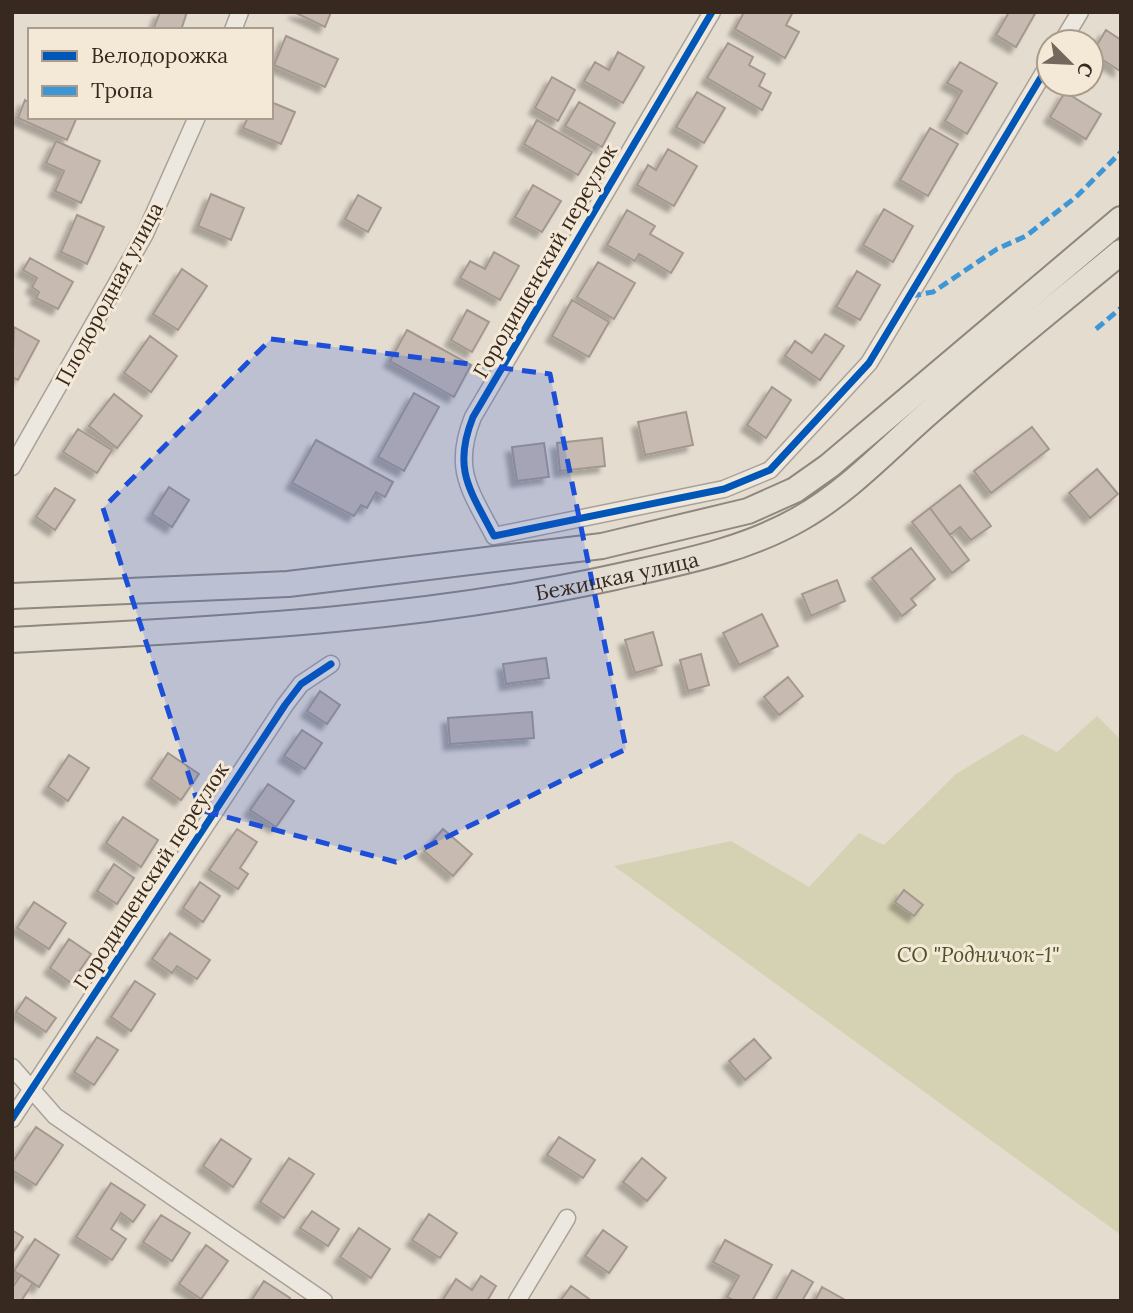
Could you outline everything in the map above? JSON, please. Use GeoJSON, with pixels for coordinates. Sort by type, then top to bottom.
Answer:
{"type":"FeatureCollection","features":[{"type":"Feature","properties":{"kind":"main road","name":"Бежицкая улица"},"geometry":{"type":"LineString","coordinates":[[12,596],[288,584],[352,578],[602,546],[748,511],[795,490],[829,466],[1121,219]]}},
{"type":"Feature","properties":{"kind":"main road","name":"Бежицкая улица"},"geometry":{"type":"LineString","coordinates":[[12,640],[274,626],[402,614],[576,586],[705,557],[749,542],[799,519],[834,496],[935,407],[1121,252]]}},
{"type":"Feature","properties":{"kind":"street","name":"Городищенский переулок"},"geometry":{"type":"LineString","coordinates":[[712,12],[473,417],[465,436],[462,460],[469,488],[494,536],[724,489],[770,470],[869,363],[1035,87]]}},
{"type":"Feature","properties":{"kind":"street"},"geometry":{"type":"LineString","coordinates":[[1070,28],[1080,12]]}},
{"type":"Feature","properties":{"kind":"street","name":"Плодородная улица"},"geometry":{"type":"LineString","coordinates":[[12,467],[145,234],[196,119]]}},
{"type":"Feature","properties":{"kind":"street","name":"Городищенский переулок"},"geometry":{"type":"LineString","coordinates":[[12,1119],[285,705],[301,684],[331,664]]}},
{"type":"Feature","properties":{"kind":"street"},"geometry":{"type":"LineString","coordinates":[[12,1067],[55,1116],[324,1301]]}},
{"type":"Feature","properties":{"kind":"street"},"geometry":{"type":"LineString","coordinates":[[517,1301],[567,1218]]}},
{"type":"Feature","properties":{"kind":"highlighted area"},"geometry":{"type":"Polygon","coordinates":[[[271,339],[550,374],[626,749],[396,862],[200,810],[103,508],[271,339]]]}},
{"type":"Feature","properties":{"kind":"green space","name":"СО \"Родничок-1\""},"geometry":{"type":"Polygon","coordinates":[[[1097,716],[1121,740],[1121,1235],[614,866],[731,841],[809,887],[859,833],[884,845],[956,774],[1022,734],[1057,752],[1097,716]]]}},
{"type":"Feature","properties":{"kind":"building"},"geometry":{"type":"Polygon","coordinates":[[[160,12],[187,12],[182,28],[154,28],[160,12]]]}},
{"type":"Feature","properties":{"kind":"building"},"geometry":{"type":"Polygon","coordinates":[[[294,12],[331,12],[325,27],[294,12]]]}},
{"type":"Feature","properties":{"kind":"building"},"geometry":{"type":"Polygon","coordinates":[[[744,12],[793,12],[786,25],[799,32],[785,58],[735,29],[744,12]]]}},
{"type":"Feature","properties":{"kind":"building"},"geometry":{"type":"Polygon","coordinates":[[[1009,12],[1036,12],[1016,47],[996,35],[1009,12]]]}},
{"type":"Feature","properties":{"kind":"building"},"geometry":{"type":"Polygon","coordinates":[[[1105,32],[1121,40],[1120,71],[1105,61],[1105,32]]]}},
{"type":"Feature","properties":{"kind":"building"},"geometry":{"type":"Polygon","coordinates":[[[286,36],[338,59],[325,87],[274,65],[286,36]]]}},
{"type":"Feature","properties":{"kind":"building"},"geometry":{"type":"Polygon","coordinates":[[[728,43],[753,57],[749,65],[765,74],[759,86],[771,93],[762,110],[707,78],[728,43]]]}},
{"type":"Feature","properties":{"kind":"building"},"geometry":{"type":"Polygon","coordinates":[[[618,52],[644,67],[623,103],[584,81],[595,62],[609,70],[618,52]]]}},
{"type":"Feature","properties":{"kind":"building"},"geometry":{"type":"Polygon","coordinates":[[[960,62],[997,83],[967,134],[945,121],[962,91],[947,83],[960,62]]]}},
{"type":"Feature","properties":{"kind":"building"},"geometry":{"type":"Polygon","coordinates":[[[552,77],[575,90],[558,121],[535,108],[552,77]]]}},
{"type":"Feature","properties":{"kind":"building"},"geometry":{"type":"Polygon","coordinates":[[[697,92],[725,108],[704,143],[676,127],[697,92]]]}},
{"type":"Feature","properties":{"kind":"building"},"geometry":{"type":"Polygon","coordinates":[[[1061,98],[1075,98],[1101,114],[1086,139],[1050,117],[1061,98]]]}},
{"type":"Feature","properties":{"kind":"building"},"geometry":{"type":"Polygon","coordinates":[[[25,100],[28,102],[28,119],[76,119],[67,140],[18,118],[25,100]]]}},
{"type":"Feature","properties":{"kind":"building"},"geometry":{"type":"Polygon","coordinates":[[[579,102],[615,123],[602,147],[565,126],[579,102]]]}},
{"type":"Feature","properties":{"kind":"building"},"geometry":{"type":"Polygon","coordinates":[[[273,103],[295,112],[281,144],[243,128],[247,119],[273,119],[273,103]]]}},
{"type":"Feature","properties":{"kind":"building"},"geometry":{"type":"Polygon","coordinates":[[[537,120],[592,152],[578,175],[524,144],[537,120]]]}},
{"type":"Feature","properties":{"kind":"building"},"geometry":{"type":"Polygon","coordinates":[[[930,128],[958,144],[928,196],[900,180],[930,128]]]}},
{"type":"Feature","properties":{"kind":"building"},"geometry":{"type":"Polygon","coordinates":[[[56,141],[100,161],[81,203],[55,191],[64,171],[46,163],[56,141]]]}},
{"type":"Feature","properties":{"kind":"building"},"geometry":{"type":"Polygon","coordinates":[[[668,149],[697,166],[674,206],[637,185],[648,165],[656,170],[668,149]]]}},
{"type":"Feature","properties":{"kind":"building"},"geometry":{"type":"Polygon","coordinates":[[[533,185],[561,201],[542,232],[515,217],[533,185]]]}},
{"type":"Feature","properties":{"kind":"building"},"geometry":{"type":"Polygon","coordinates":[[[211,194],[244,208],[231,240],[198,226],[211,194]]]}},
{"type":"Feature","properties":{"kind":"building"},"geometry":{"type":"Polygon","coordinates":[[[358,195],[381,208],[368,232],[345,219],[358,195]]]}},
{"type":"Feature","properties":{"kind":"building"},"geometry":{"type":"Polygon","coordinates":[[[884,209],[913,226],[893,262],[863,245],[884,209]]]}},
{"type":"Feature","properties":{"kind":"building"},"geometry":{"type":"Polygon","coordinates":[[[627,210],[655,226],[650,234],[683,253],[671,273],[639,254],[635,261],[607,245],[627,210]]]}},
{"type":"Feature","properties":{"kind":"building"},"geometry":{"type":"Polygon","coordinates":[[[77,215],[104,227],[87,264],[61,252],[77,215]]]}},
{"type":"Feature","properties":{"kind":"building"},"geometry":{"type":"Polygon","coordinates":[[[494,252],[519,266],[500,300],[460,278],[470,261],[485,269],[494,252]]]}},
{"type":"Feature","properties":{"kind":"building"},"geometry":{"type":"Polygon","coordinates":[[[30,258],[73,282],[58,309],[36,298],[39,292],[32,287],[37,278],[23,270],[30,258]]]}},
{"type":"Feature","properties":{"kind":"building"},"geometry":{"type":"Polygon","coordinates":[[[598,262],[635,283],[614,319],[577,297],[598,262]]]}},
{"type":"Feature","properties":{"kind":"building"},"geometry":{"type":"Polygon","coordinates":[[[182,269],[207,286],[178,330],[153,314],[182,269]]]}},
{"type":"Feature","properties":{"kind":"building"},"geometry":{"type":"Polygon","coordinates":[[[857,271],[880,285],[860,320],[836,307],[857,271]]]}},
{"type":"Feature","properties":{"kind":"building"},"geometry":{"type":"Polygon","coordinates":[[[572,300],[609,322],[589,357],[552,336],[572,300]]]}},
{"type":"Feature","properties":{"kind":"building"},"geometry":{"type":"Polygon","coordinates":[[[467,310],[489,322],[472,352],[451,340],[467,310]]]}},
{"type":"Feature","properties":{"kind":"building"},"geometry":{"type":"Polygon","coordinates":[[[14,327],[39,341],[18,380],[12,377],[14,327]]]}},
{"type":"Feature","properties":{"kind":"building"},"geometry":{"type":"Polygon","coordinates":[[[407,330],[471,365],[454,397],[390,361],[407,330]]]}},
{"type":"Feature","properties":{"kind":"building"},"geometry":{"type":"Polygon","coordinates":[[[825,334],[844,346],[820,380],[785,356],[795,341],[812,353],[825,334]]]}},
{"type":"Feature","properties":{"kind":"building"},"geometry":{"type":"Polygon","coordinates":[[[150,336],[177,356],[151,392],[124,373],[150,336]]]}},
{"type":"Feature","properties":{"kind":"building"},"geometry":{"type":"Polygon","coordinates":[[[772,387],[791,400],[766,438],[747,425],[772,387]]]}},
{"type":"Feature","properties":{"kind":"building"},"geometry":{"type":"Polygon","coordinates":[[[414,393],[439,407],[404,471],[378,457],[414,393]]]}},
{"type":"Feature","properties":{"kind":"building"},"geometry":{"type":"Polygon","coordinates":[[[114,394],[142,416],[117,448],[89,426],[114,394]]]}},
{"type":"Feature","properties":{"kind":"building"},"geometry":{"type":"Polygon","coordinates":[[[686,412],[693,445],[645,455],[638,422],[686,412]]]}},
{"type":"Feature","properties":{"kind":"building"},"geometry":{"type":"Polygon","coordinates":[[[1032,427],[1049,449],[991,493],[974,471],[1032,427]]]}},
{"type":"Feature","properties":{"kind":"building"},"geometry":{"type":"Polygon","coordinates":[[[78,429],[112,450],[97,473],[63,452],[78,429]]]}},
{"type":"Feature","properties":{"kind":"building"},"geometry":{"type":"Polygon","coordinates":[[[602,438],[605,466],[560,471],[557,443],[602,438]]]}},
{"type":"Feature","properties":{"kind":"building"},"geometry":{"type":"Polygon","coordinates":[[[316,440],[393,482],[385,497],[376,492],[367,508],[361,505],[354,516],[292,483],[316,440]]]}},
{"type":"Feature","properties":{"kind":"building"},"geometry":{"type":"Polygon","coordinates":[[[544,443],[549,477],[517,481],[512,447],[544,443]]]}},
{"type":"Feature","properties":{"kind":"building"},"geometry":{"type":"Polygon","coordinates":[[[1097,469],[1118,494],[1090,518],[1069,493],[1097,469]]]}},
{"type":"Feature","properties":{"kind":"building"},"geometry":{"type":"Polygon","coordinates":[[[960,485],[991,526],[971,540],[960,527],[950,535],[930,508],[960,485]]]}},
{"type":"Feature","properties":{"kind":"building"},"geometry":{"type":"Polygon","coordinates":[[[169,487],[189,500],[172,527],[152,514],[169,487]]]}},
{"type":"Feature","properties":{"kind":"building"},"geometry":{"type":"Polygon","coordinates":[[[55,488],[75,500],[55,530],[36,517],[55,488]]]}},
{"type":"Feature","properties":{"kind":"building"},"geometry":{"type":"Polygon","coordinates":[[[930,508],[969,560],[952,573],[912,522],[930,508]]]}},
{"type":"Feature","properties":{"kind":"building"},"geometry":{"type":"Polygon","coordinates":[[[911,548],[935,579],[911,599],[916,605],[902,616],[872,578],[911,548]]]}},
{"type":"Feature","properties":{"kind":"building"},"geometry":{"type":"Polygon","coordinates":[[[837,580],[845,601],[811,616],[802,594],[837,580]]]}},
{"type":"Feature","properties":{"kind":"building"},"geometry":{"type":"Polygon","coordinates":[[[762,614],[778,646],[739,665],[723,633],[762,614]]]}},
{"type":"Feature","properties":{"kind":"building"},"geometry":{"type":"Polygon","coordinates":[[[653,632],[662,665],[635,673],[625,640],[653,632]]]}},
{"type":"Feature","properties":{"kind":"building"},"geometry":{"type":"Polygon","coordinates":[[[701,654],[709,685],[688,691],[680,660],[701,654]]]}},
{"type":"Feature","properties":{"kind":"building"},"geometry":{"type":"Polygon","coordinates":[[[546,658],[549,678],[506,684],[503,664],[546,658]]]}},
{"type":"Feature","properties":{"kind":"building"},"geometry":{"type":"Polygon","coordinates":[[[788,677],[803,696],[779,715],[764,697],[788,677]]]}},
{"type":"Feature","properties":{"kind":"building"},"geometry":{"type":"Polygon","coordinates":[[[320,691],[340,705],[327,724],[307,711],[320,691]]]}},
{"type":"Feature","properties":{"kind":"building"},"geometry":{"type":"Polygon","coordinates":[[[532,712],[534,738],[450,744],[448,718],[532,712]]]}},
{"type":"Feature","properties":{"kind":"building"},"geometry":{"type":"Polygon","coordinates":[[[302,730],[322,743],[305,769],[284,756],[302,730]]]}},
{"type":"Feature","properties":{"kind":"building"},"geometry":{"type":"Polygon","coordinates":[[[168,753],[199,774],[181,800],[151,779],[168,753]]]}},
{"type":"Feature","properties":{"kind":"building"},"geometry":{"type":"Polygon","coordinates":[[[69,755],[89,768],[68,801],[48,787],[69,755]]]}},
{"type":"Feature","properties":{"kind":"building"},"geometry":{"type":"Polygon","coordinates":[[[268,784],[294,801],[276,827],[250,810],[268,784]]]}},
{"type":"Feature","properties":{"kind":"building"},"geometry":{"type":"Polygon","coordinates":[[[123,817],[158,840],[141,867],[106,843],[123,817]]]}},
{"type":"Feature","properties":{"kind":"building"},"geometry":{"type":"Polygon","coordinates":[[[237,829],[257,842],[240,868],[248,874],[238,889],[209,870],[237,829]]]}},
{"type":"Feature","properties":{"kind":"building"},"geometry":{"type":"Polygon","coordinates":[[[443,829],[472,854],[453,876],[424,851],[443,829]]]}},
{"type":"Feature","properties":{"kind":"building"},"geometry":{"type":"Polygon","coordinates":[[[114,864],[134,878],[117,904],[97,891],[114,864]]]}},
{"type":"Feature","properties":{"kind":"building"},"geometry":{"type":"Polygon","coordinates":[[[200,882],[220,896],[203,922],[183,908],[200,882]]]}},
{"type":"Feature","properties":{"kind":"building"},"geometry":{"type":"Polygon","coordinates":[[[904,890],[923,905],[914,916],[895,902],[904,890]]]}},
{"type":"Feature","properties":{"kind":"building"},"geometry":{"type":"Polygon","coordinates":[[[34,902],[66,923],[49,949],[17,928],[34,902]]]}},
{"type":"Feature","properties":{"kind":"building"},"geometry":{"type":"Polygon","coordinates":[[[170,933],[210,960],[197,979],[177,966],[172,973],[152,959],[170,933]]]}},
{"type":"Feature","properties":{"kind":"building"},"geometry":{"type":"Polygon","coordinates":[[[69,939],[91,954],[71,983],[50,968],[69,939]]]}},
{"type":"Feature","properties":{"kind":"building"},"geometry":{"type":"Polygon","coordinates":[[[135,981],[155,994],[131,1031],[111,1017],[135,981]]]}},
{"type":"Feature","properties":{"kind":"building"},"geometry":{"type":"Polygon","coordinates":[[[26,997],[56,1018],[46,1032],[16,1012],[26,997]]]}},
{"type":"Feature","properties":{"kind":"building"},"geometry":{"type":"Polygon","coordinates":[[[97,1037],[118,1050],[94,1085],[74,1072],[97,1037]]]}},
{"type":"Feature","properties":{"kind":"building"},"geometry":{"type":"Polygon","coordinates":[[[754,1039],[771,1058],[745,1080],[729,1061],[754,1039]]]}},
{"type":"Feature","properties":{"kind":"building"},"geometry":{"type":"Polygon","coordinates":[[[36,1127],[63,1145],[36,1185],[12,1170],[12,1163],[36,1127]]]}},
{"type":"Feature","properties":{"kind":"building"},"geometry":{"type":"Polygon","coordinates":[[[559,1137],[595,1160],[583,1178],[547,1155],[559,1137]]]}},
{"type":"Feature","properties":{"kind":"building"},"geometry":{"type":"Polygon","coordinates":[[[221,1139],[251,1159],[233,1187],[203,1166],[221,1139]]]}},
{"type":"Feature","properties":{"kind":"building"},"geometry":{"type":"Polygon","coordinates":[[[289,1158],[314,1174],[284,1218],[260,1202],[289,1158]]]}},
{"type":"Feature","properties":{"kind":"building"},"geometry":{"type":"Polygon","coordinates":[[[642,1158],[666,1178],[647,1201],[623,1182],[642,1158]]]}},
{"type":"Feature","properties":{"kind":"building"},"geometry":{"type":"Polygon","coordinates":[[[111,1183],[145,1205],[133,1222],[121,1213],[111,1229],[126,1239],[112,1260],[76,1237],[111,1183]]]}},
{"type":"Feature","properties":{"kind":"building"},"geometry":{"type":"Polygon","coordinates":[[[312,1211],[339,1229],[328,1246],[300,1228],[312,1211]]]}},
{"type":"Feature","properties":{"kind":"building"},"geometry":{"type":"Polygon","coordinates":[[[429,1214],[457,1233],[440,1258],[412,1240],[429,1214]]]}},
{"type":"Feature","properties":{"kind":"building"},"geometry":{"type":"Polygon","coordinates":[[[161,1215],[190,1233],[172,1261],[143,1242],[161,1215]]]}},
{"type":"Feature","properties":{"kind":"building"},"geometry":{"type":"Polygon","coordinates":[[[359,1228],[390,1249],[371,1278],[340,1257],[359,1228]]]}},
{"type":"Feature","properties":{"kind":"building"},"geometry":{"type":"Polygon","coordinates":[[[12,1230],[23,1237],[12,1254],[12,1230]]]}},
{"type":"Feature","properties":{"kind":"building"},"geometry":{"type":"Polygon","coordinates":[[[603,1230],[627,1247],[609,1273],[585,1256],[603,1230]]]}},
{"type":"Feature","properties":{"kind":"building"},"geometry":{"type":"Polygon","coordinates":[[[35,1239],[59,1255],[39,1287],[14,1271],[35,1239]]]}},
{"type":"Feature","properties":{"kind":"building"},"geometry":{"type":"Polygon","coordinates":[[[725,1240],[772,1265],[752,1301],[735,1301],[727,1297],[739,1276],[713,1262],[725,1240]]]}},
{"type":"Feature","properties":{"kind":"building"},"geometry":{"type":"Polygon","coordinates":[[[206,1245],[228,1261],[201,1299],[179,1284],[206,1245]]]}},
{"type":"Feature","properties":{"kind":"building"},"geometry":{"type":"Polygon","coordinates":[[[792,1270],[813,1282],[802,1301],[779,1301],[776,1299],[792,1270]]]}},
{"type":"Feature","properties":{"kind":"building"},"geometry":{"type":"Polygon","coordinates":[[[21,1275],[33,1283],[21,1301],[12,1301],[12,1288],[21,1275]]]}},
{"type":"Feature","properties":{"kind":"building"},"geometry":{"type":"Polygon","coordinates":[[[481,1276],[496,1286],[487,1301],[442,1301],[456,1279],[472,1290],[481,1276]]]}},
{"type":"Feature","properties":{"kind":"building"},"geometry":{"type":"Polygon","coordinates":[[[264,1281],[290,1298],[288,1301],[251,1301],[264,1281]]]}},
{"type":"Feature","properties":{"kind":"building"},"geometry":{"type":"Polygon","coordinates":[[[571,1286],[592,1301],[560,1301],[571,1286]]]}},
{"type":"Feature","properties":{"kind":"building"},"geometry":{"type":"Polygon","coordinates":[[[822,1287],[847,1301],[815,1301],[822,1287]]]}},
{"type":"Feature","properties":{"kind":"marked path"},"geometry":{"type":"LineString","coordinates":[[911,296],[933,292],[997,249],[1026,236],[1076,197],[1121,152]]}},
{"type":"Feature","properties":{"kind":"marked path"},"geometry":{"type":"LineString","coordinates":[[1096,329],[1121,308]]}},
{"type":"Feature","properties":{"kind":"cycle path"},"geometry":{"type":"LineString","coordinates":[[712,12],[473,417],[467,435],[464,465],[471,492],[494,536],[724,489],[770,470],[869,363],[1035,87]]}},
{"type":"Feature","properties":{"kind":"cycle path"},"geometry":{"type":"LineString","coordinates":[[12,1119],[285,705],[301,684],[331,664]]}}]}
